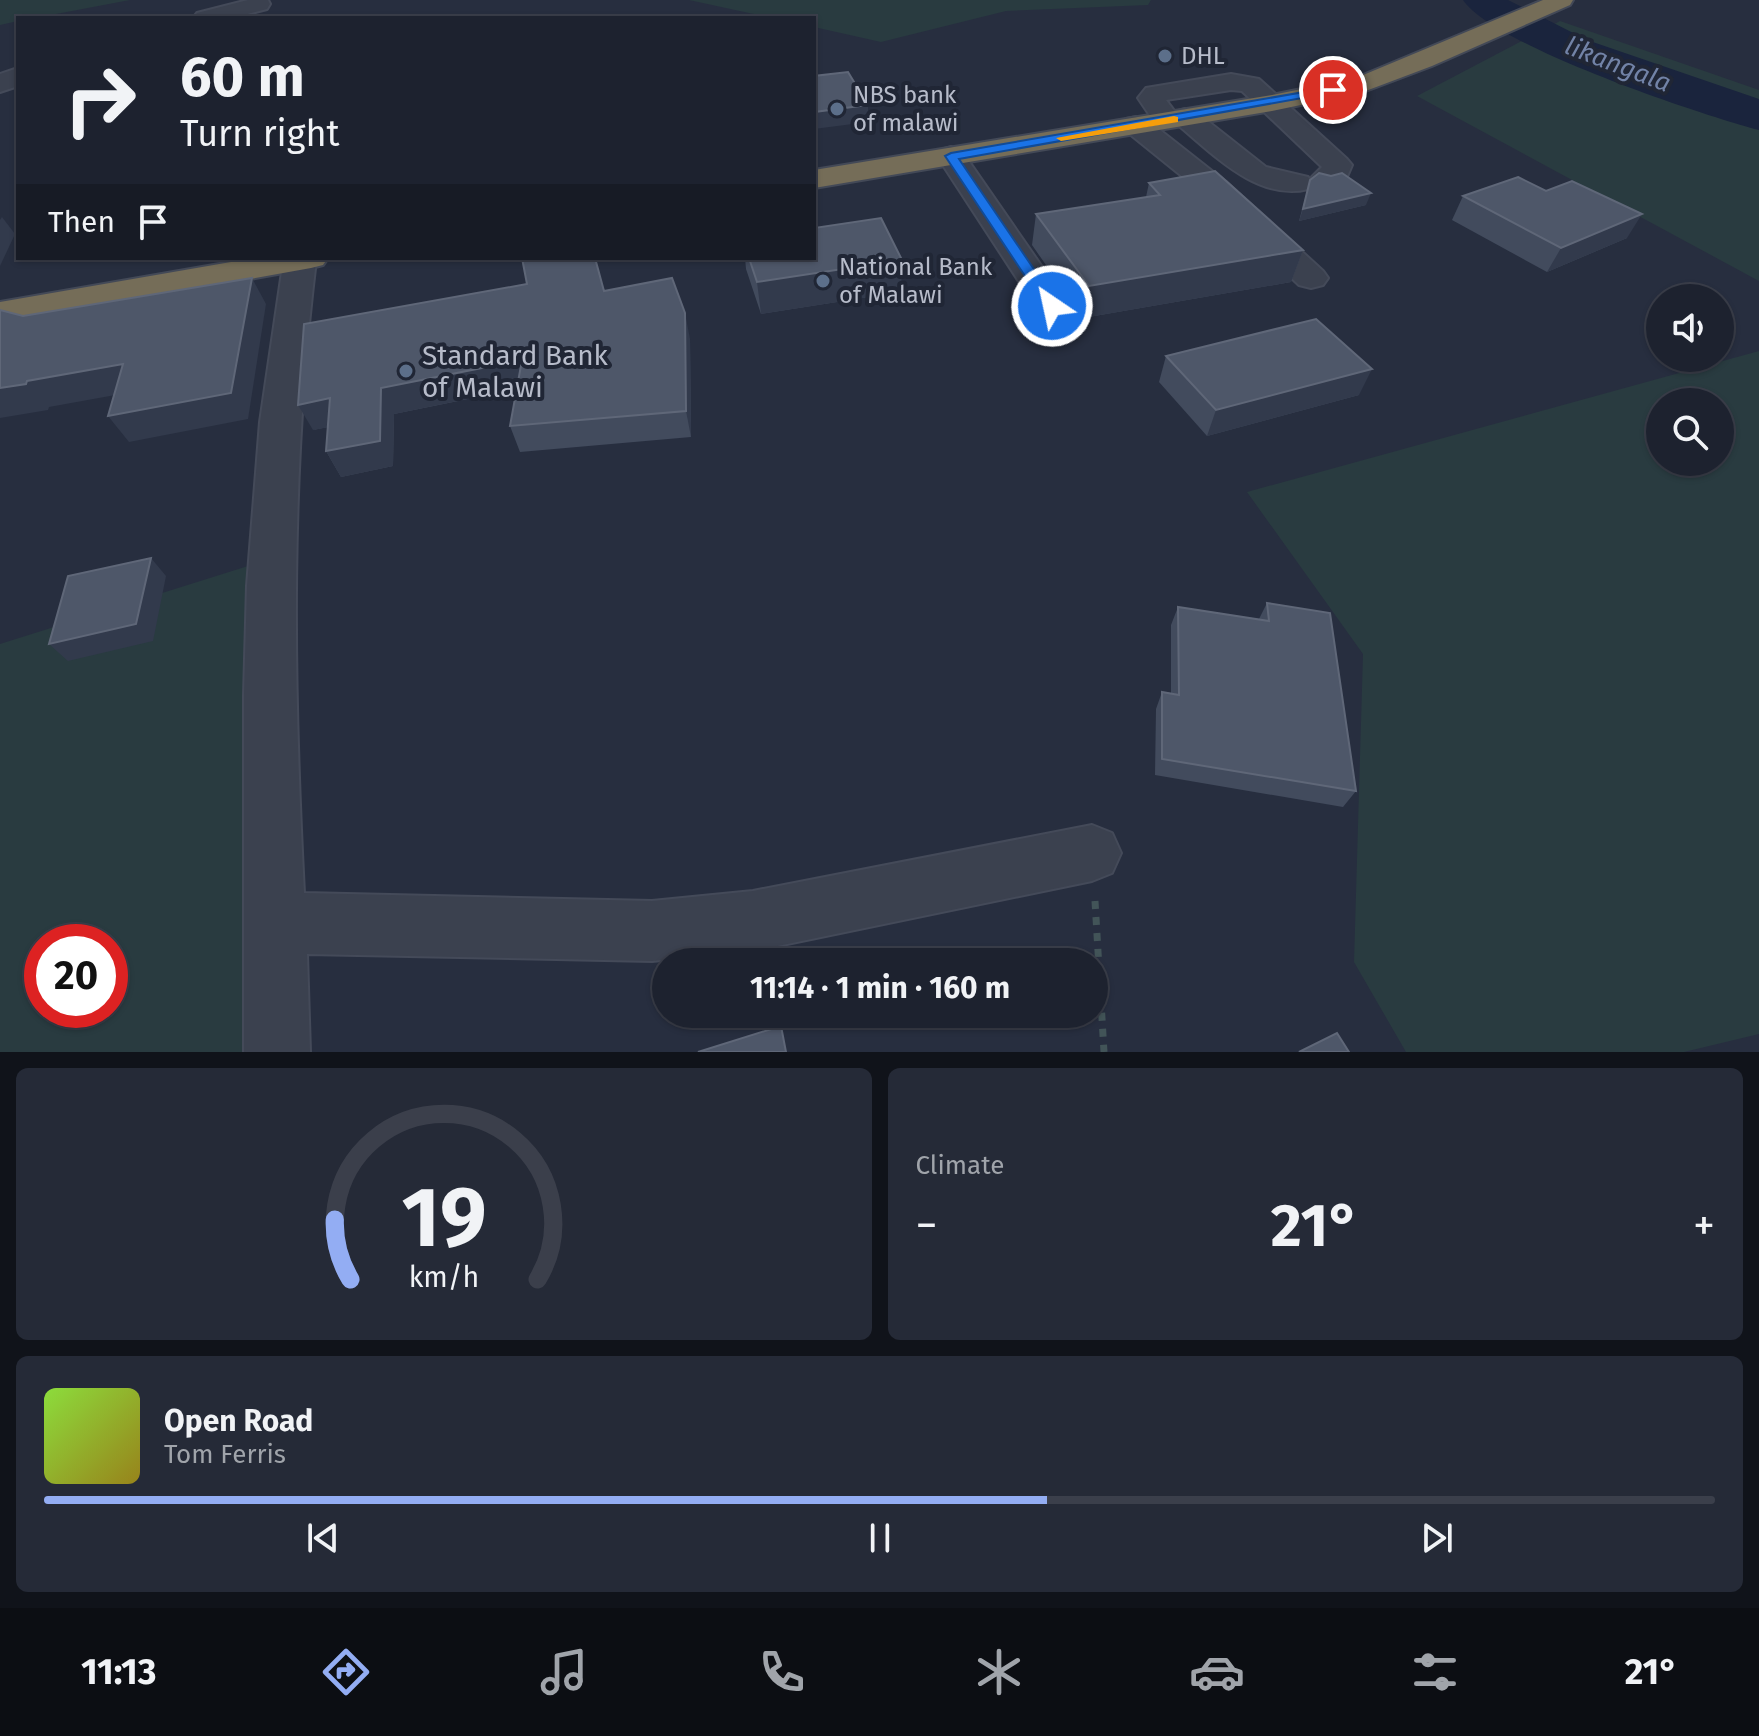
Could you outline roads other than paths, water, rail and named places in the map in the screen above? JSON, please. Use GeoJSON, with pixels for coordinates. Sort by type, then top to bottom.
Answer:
{"type":"FeatureCollection","features":[{"type":"Feature","properties":{"kind":"highway"},"geometry":{"type":"LineString","coordinates":[[816,179],[1272,103],[1363,84],[1562,0]]}},
{"type":"Feature","properties":{"kind":"street"},"geometry":{"type":"LineString","coordinates":[[213,16],[259,4]]}},
{"type":"Feature","properties":{"kind":"street"},"geometry":{"type":"LineString","coordinates":[[1297,183],[1256,174],[1151,103],[1151,98],[1155,94],[1240,82],[1250,85],[1337,165],[1336,173],[1327,177]]}},
{"type":"Feature","properties":{"kind":"street"},"geometry":{"type":"LineString","coordinates":[[1136,125],[1215,188],[1311,278]]}},
{"type":"Feature","properties":{"kind":"street"},"geometry":{"type":"LineString","coordinates":[[951,156],[1052,306]]}},
{"type":"Feature","properties":{"kind":"street"},"geometry":{"type":"LineString","coordinates":[[1183,196],[1215,188]]}},
{"type":"Feature","properties":{"kind":"street"},"geometry":{"type":"LineString","coordinates":[[13,311],[33,326],[59,327],[302,267],[278,416],[270,559],[269,697],[277,923],[277,1052]]}},
{"type":"Feature","properties":{"kind":"street"},"geometry":{"type":"LineString","coordinates":[[277,923],[652,931],[753,921],[1092,853]]}},
{"type":"Feature","properties":{"kind":"waterway","name":"likangala"},"geometry":{"type":"LineString","coordinates":[[1483,0],[1494,9],[1571,49],[1759,115]]}},
{"type":"Feature","properties":{"kind":"place","name":"DHL"},"geometry":{"type":"Point","coordinates":[1165,56]}},
{"type":"Feature","properties":{"kind":"place","name":"NBS bank of malawi"},"geometry":{"type":"Point","coordinates":[837,109]}},
{"type":"Feature","properties":{"kind":"place","name":"National Bank of Malawi"},"geometry":{"type":"Point","coordinates":[823,281]}},
{"type":"Feature","properties":{"kind":"place","name":"Standard Bank of Malawi"},"geometry":{"type":"Point","coordinates":[406,371]}}]}
